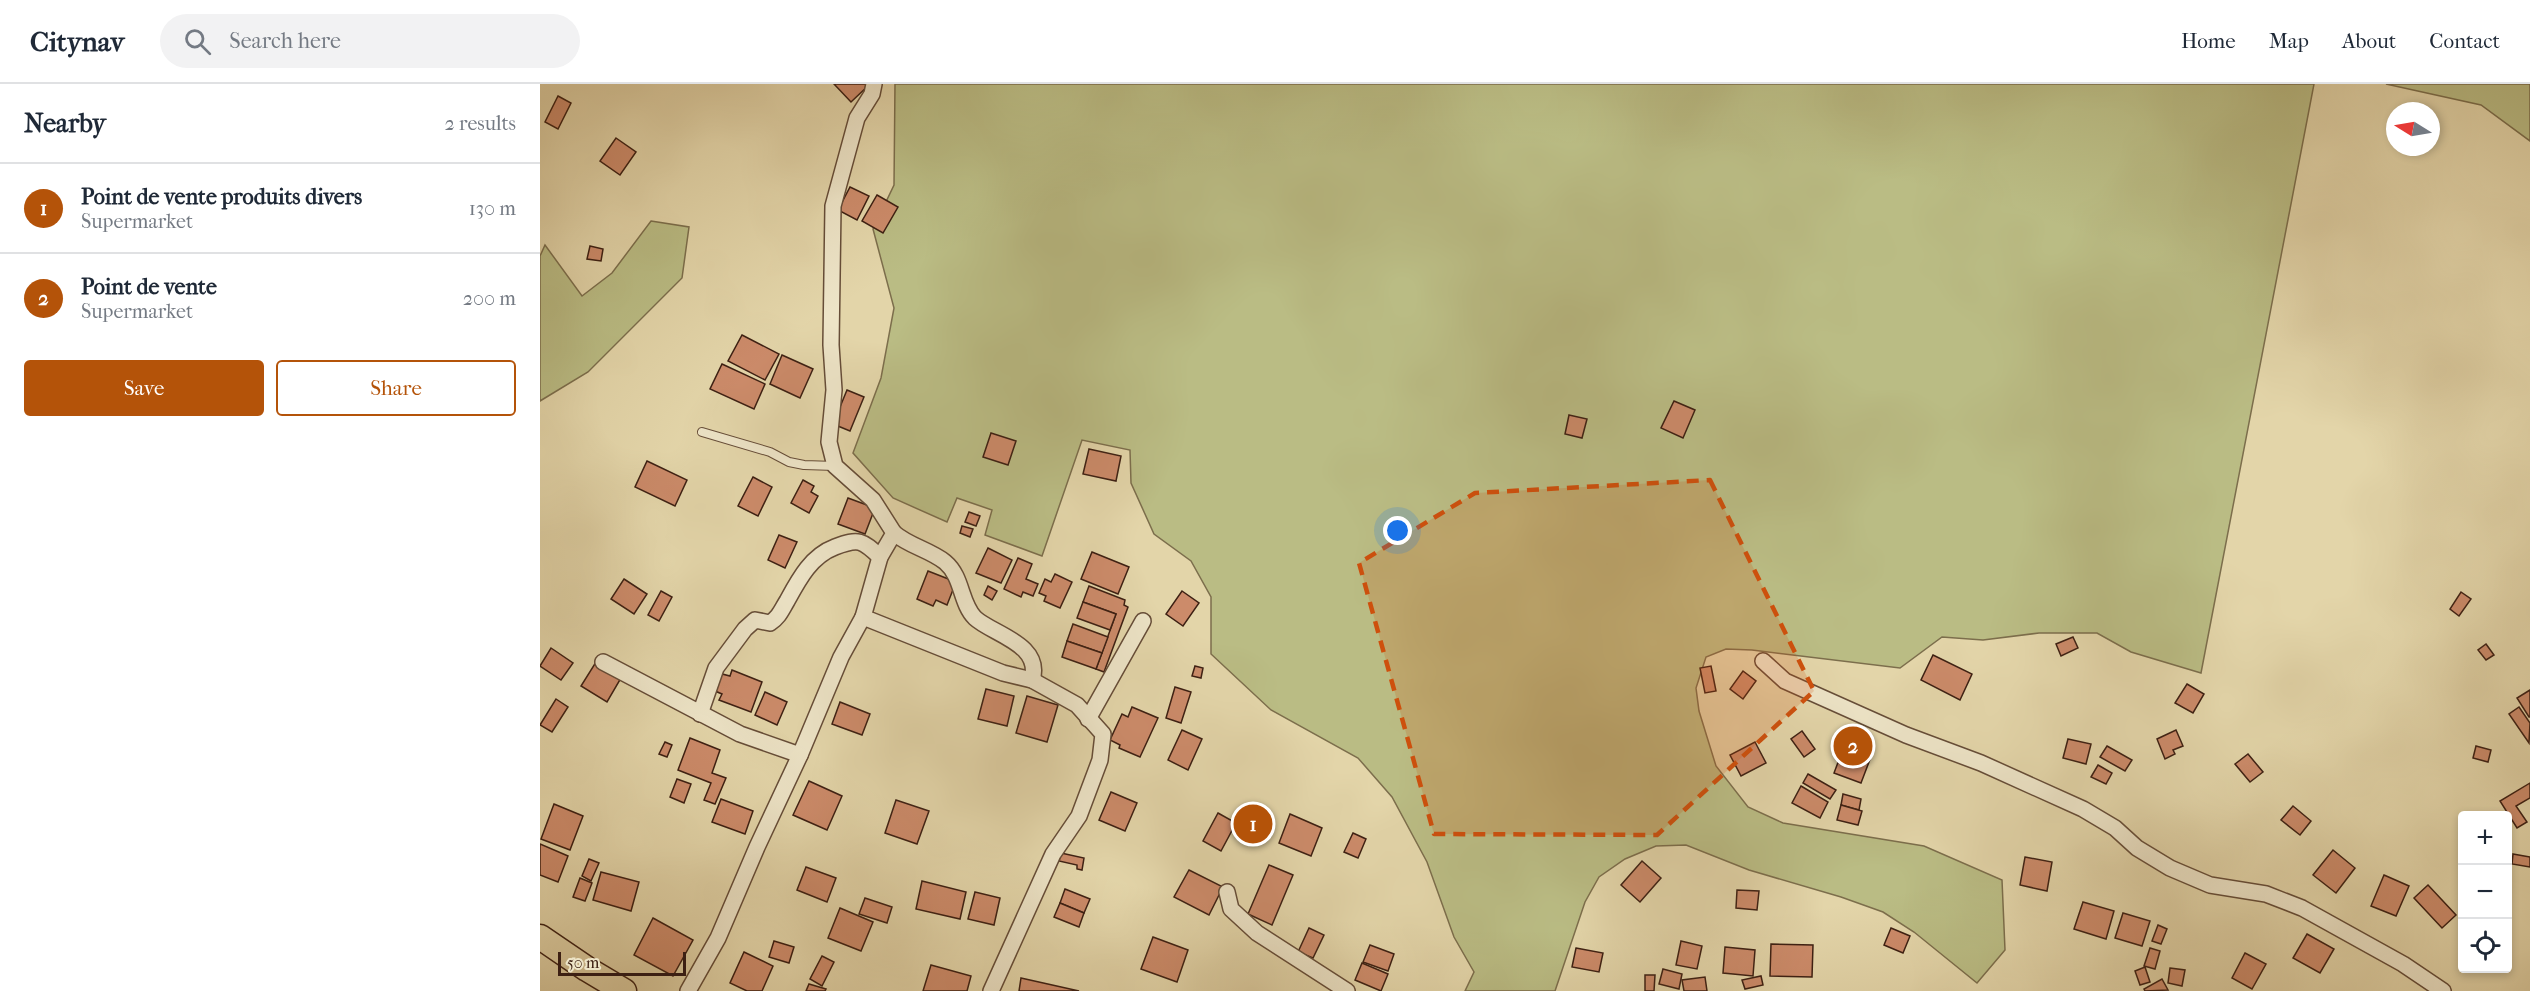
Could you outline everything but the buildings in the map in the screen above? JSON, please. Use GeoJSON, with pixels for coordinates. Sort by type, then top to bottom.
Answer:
{"type":"FeatureCollection","features":[{"type":"Feature","properties":{"kind":"highway"},"geometry":{"type":"LineString","coordinates":[[540,937],[586,969],[624,991]]}},
{"type":"Feature","properties":{"kind":"street"},"geometry":{"type":"LineString","coordinates":[[874,84],[872,94],[857,118],[833,206],[831,345],[834,390],[829,442],[835,465],[873,500],[894,532],[906,542],[943,561],[951,568],[960,584],[969,610],[980,622],[1019,645],[1031,661],[1034,675],[1032,681]]}},
{"type":"Feature","properties":{"kind":"street"},"geometry":{"type":"LineString","coordinates":[[688,991],[718,939],[842,657],[863,617],[880,557],[894,532]]}},
{"type":"Feature","properties":{"kind":"street"},"geometry":{"type":"LineString","coordinates":[[699,714],[716,668],[745,629],[755,620],[770,623],[778,617],[801,576],[823,552],[854,540],[865,544],[880,557]]}},
{"type":"Feature","properties":{"kind":"street"},"geometry":{"type":"LineString","coordinates":[[863,617],[1003,673],[1032,681],[1077,705],[1102,734],[1100,760],[1079,816],[1053,854],[991,991]]}},
{"type":"Feature","properties":{"kind":"street"},"geometry":{"type":"LineString","coordinates":[[1088,719],[1143,621]]}},
{"type":"Feature","properties":{"kind":"street"},"geometry":{"type":"LineString","coordinates":[[1763,661],[1785,681],[2082,809],[2115,828],[2137,848],[2170,868],[2210,885],[2266,894],[2302,908],[2403,964],[2443,991]]}},
{"type":"Feature","properties":{"kind":"street"},"geometry":{"type":"LineString","coordinates":[[603,662],[740,734],[800,755]]}},
{"type":"Feature","properties":{"kind":"street"},"geometry":{"type":"LineString","coordinates":[[1227,892],[1232,909],[1257,933],[1347,991]]}},
{"type":"Feature","properties":{"kind":"lane"},"geometry":{"type":"LineString","coordinates":[[702,432],[770,452],[789,462],[835,465]]}},
{"type":"Feature","properties":{"kind":"highlighted area"},"geometry":{"type":"Polygon","coordinates":[[[1710,480],[1814,691],[1657,835],[1434,834],[1359,563],[1475,493],[1710,480]]]}},
{"type":"Feature","properties":{"kind":"green space"},"geometry":{"type":"Polygon","coordinates":[[[895,84],[2314,84],[2201,673],[2131,652],[2097,633],[2039,633],[1983,640],[1942,637],[1900,668],[1752,650],[1726,649],[1706,657],[1696,688],[1699,711],[1716,766],[1748,807],[1783,823],[1924,846],[2002,880],[2005,950],[1977,983],[1914,932],[1883,912],[1749,870],[1686,845],[1656,846],[1625,859],[1599,877],[1585,902],[1555,991],[1465,991],[1474,972],[1454,937],[1427,862],[1392,797],[1358,758],[1271,710],[1211,654],[1211,597],[1191,561],[1154,534],[1131,483],[1130,450],[1082,440],[1042,556],[985,535],[992,510],[957,498],[947,522],[893,498],[853,453],[881,378],[894,308],[873,229],[894,185],[895,84]]]}},
{"type":"Feature","properties":{"kind":"green space"},"geometry":{"type":"Polygon","coordinates":[[[2386,84],[2530,84],[2530,141],[2481,105],[2386,84]]]}},
{"type":"Feature","properties":{"kind":"green space"},"geometry":{"type":"Polygon","coordinates":[[[651,221],[689,227],[682,278],[588,372],[540,401],[540,256],[545,245],[582,296],[612,273],[651,221]]]}},
{"type":"Feature","properties":{"kind":"place","name":"Point de vente"},"geometry":{"type":"Point","coordinates":[1853,746]}},
{"type":"Feature","properties":{"kind":"place","name":"Point de vente produits divers"},"geometry":{"type":"Point","coordinates":[1253,824]}}]}
